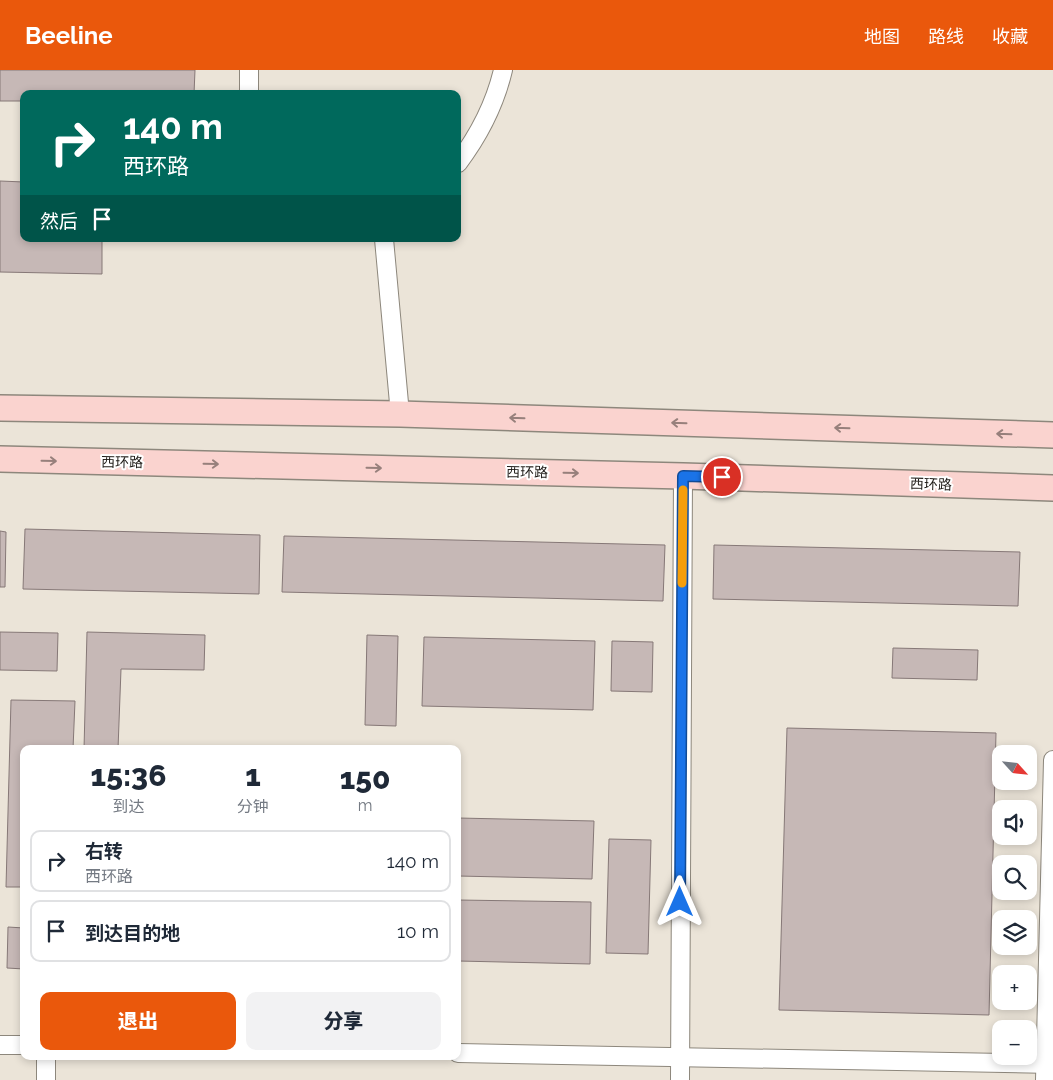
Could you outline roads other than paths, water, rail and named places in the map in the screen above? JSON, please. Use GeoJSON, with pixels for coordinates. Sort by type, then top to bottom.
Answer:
{"type":"FeatureCollection","features":[{"type":"Feature","properties":{"kind":"main road"},"geometry":{"type":"LineString","coordinates":[[0,408],[400,414],[1053,435]]}},
{"type":"Feature","properties":{"kind":"main road","name":"西环路"},"geometry":{"type":"LineString","coordinates":[[0,459],[683,476],[1053,488]]}},
{"type":"Feature","properties":{"kind":"street"},"geometry":{"type":"LineString","coordinates":[[249,70],[249,90]]}},
{"type":"Feature","properties":{"kind":"street"},"geometry":{"type":"LineString","coordinates":[[461,158],[481,128],[492,106],[503,70]]}},
{"type":"Feature","properties":{"kind":"street"},"geometry":{"type":"LineString","coordinates":[[384,242],[400,414]]}},
{"type":"Feature","properties":{"kind":"street"},"geometry":{"type":"LineString","coordinates":[[680,1080],[683,476]]}},
{"type":"Feature","properties":{"kind":"street"},"geometry":{"type":"LineString","coordinates":[[461,1053],[680,1057],[1048,1069],[1053,760]]}},
{"type":"Feature","properties":{"kind":"street"},"geometry":{"type":"LineString","coordinates":[[0,1045],[20,1045]]}},
{"type":"Feature","properties":{"kind":"street"},"geometry":{"type":"LineString","coordinates":[[46,1060],[46,1080]]}}]}
